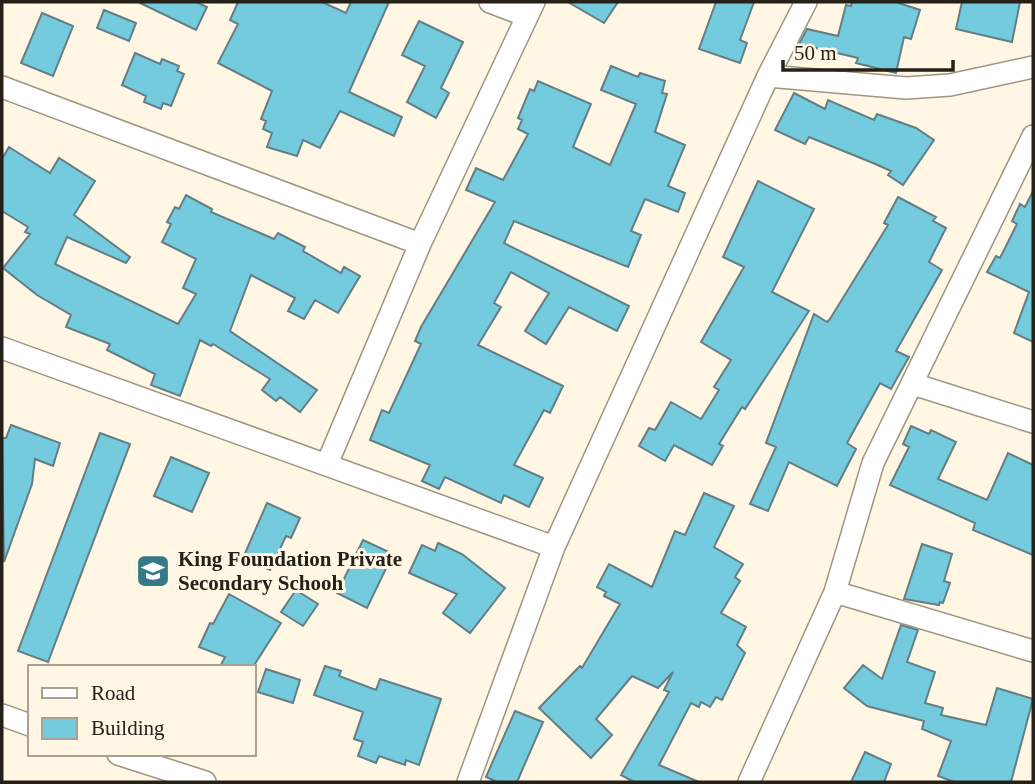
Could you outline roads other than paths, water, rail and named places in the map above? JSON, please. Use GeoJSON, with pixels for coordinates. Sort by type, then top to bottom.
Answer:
{"type":"FeatureCollection","features":[{"type":"Feature","properties":{"kind":"street"},"geometry":{"type":"LineString","coordinates":[[327,464],[420,244],[531,9],[490,2]]}},
{"type":"Feature","properties":{"kind":"street"},"geometry":{"type":"LineString","coordinates":[[468,782],[554,547],[768,76],[806,2]]}},
{"type":"Feature","properties":{"kind":"street"},"geometry":{"type":"LineString","coordinates":[[768,76],[906,89],[950,85],[1033,67]]}},
{"type":"Feature","properties":{"kind":"street"},"geometry":{"type":"LineString","coordinates":[[2,87],[420,244]]}},
{"type":"Feature","properties":{"kind":"street"},"geometry":{"type":"LineString","coordinates":[[750,782],[835,592],[873,463],[1023,183],[1033,136]]}},
{"type":"Feature","properties":{"kind":"street"},"geometry":{"type":"LineString","coordinates":[[2,348],[554,547]]}},
{"type":"Feature","properties":{"kind":"street"},"geometry":{"type":"LineString","coordinates":[[913,384],[1033,422]]}},
{"type":"Feature","properties":{"kind":"street"},"geometry":{"type":"LineString","coordinates":[[835,592],[1033,651]]}},
{"type":"Feature","properties":{"kind":"street"},"geometry":{"type":"LineString","coordinates":[[2,715],[28,724]]}},
{"type":"Feature","properties":{"kind":"street"},"geometry":{"type":"LineString","coordinates":[[124,756],[205,782]]}},
{"type":"Feature","properties":{"kind":"place","name":"King Foundation Private Secondary Schooh"},"geometry":{"type":"Point","coordinates":[153,571]}}]}
